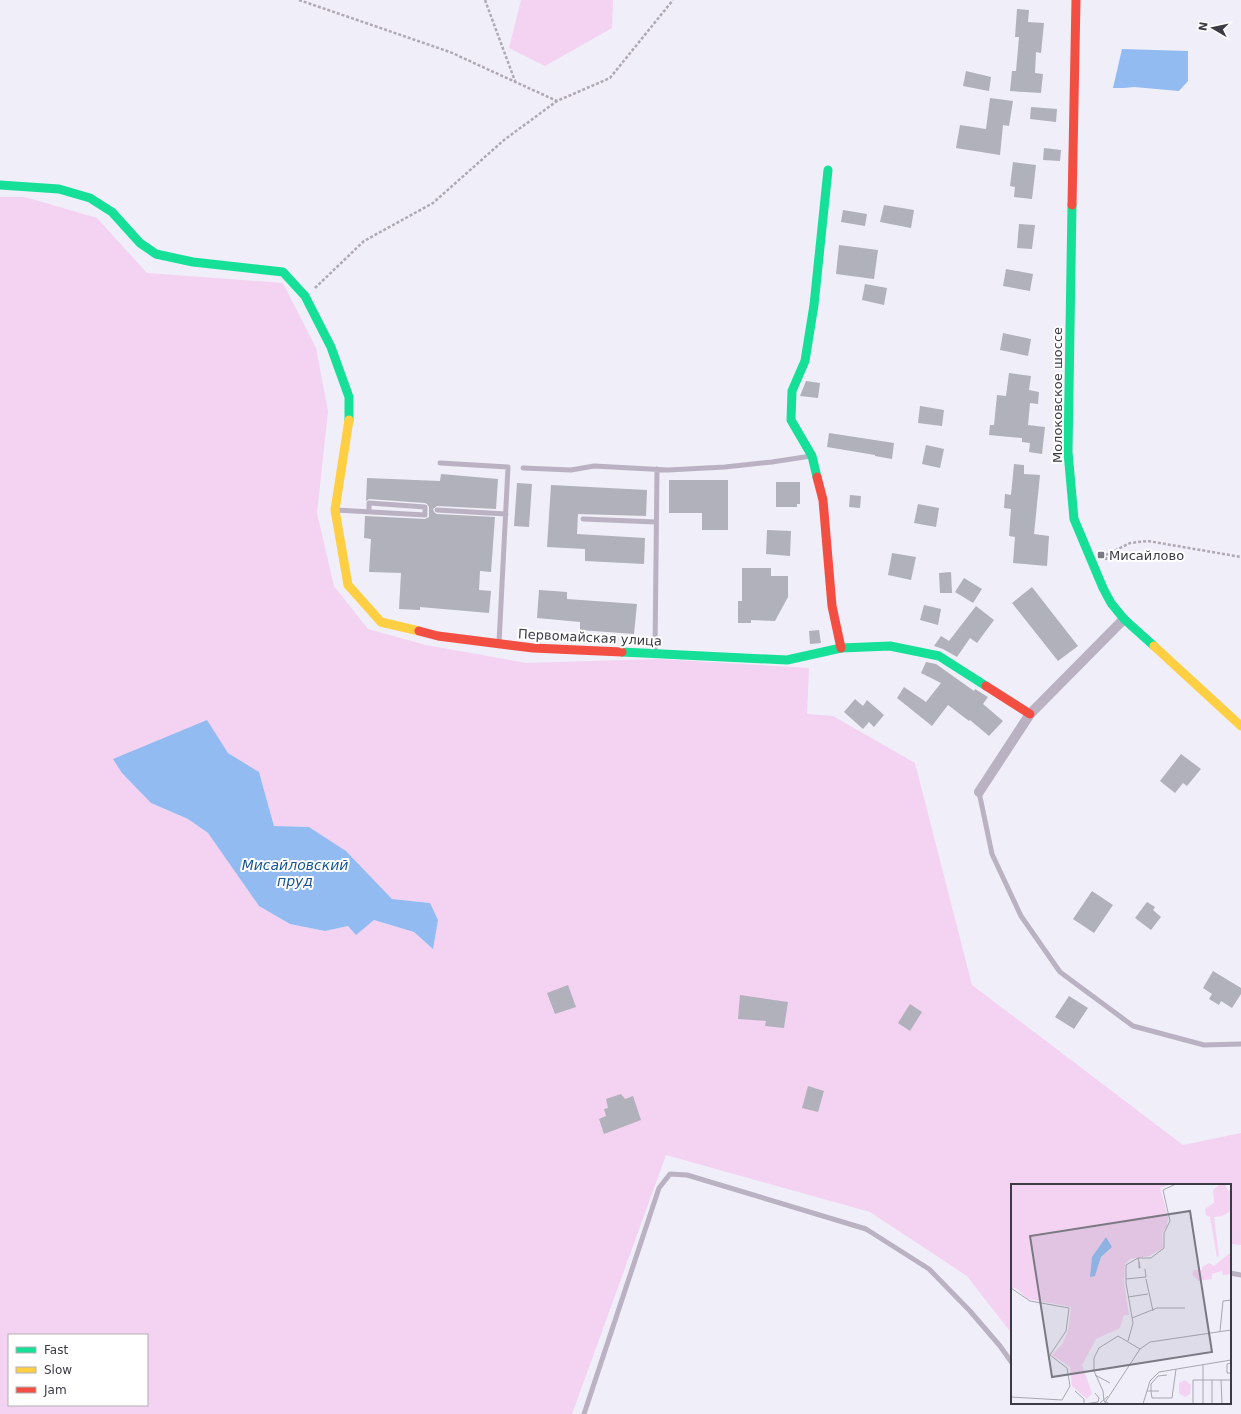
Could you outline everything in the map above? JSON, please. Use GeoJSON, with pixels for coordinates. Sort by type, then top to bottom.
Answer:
{"type":"FeatureCollection","features":[{"type":"Feature","properties":{"kind":"street","name":"Молоковское шоссе"},"geometry":{"type":"LineString","coordinates":[[1076,0],[1068,452],[1074,519],[1103,588],[1111,603],[1124,619],[1241,726]]}},
{"type":"Feature","properties":{"kind":"street"},"geometry":{"type":"LineString","coordinates":[[828,170],[814,305],[805,361],[792,391],[790,420],[799,432],[812,456],[823,500],[832,606],[841,648]]}},
{"type":"Feature","properties":{"kind":"street","name":"Первомайская улица"},"geometry":{"type":"LineString","coordinates":[[0,185],[59,189],[90,198],[112,212],[140,243],[156,254],[193,262],[283,272],[306,296],[331,347],[350,397],[350,416],[335,510],[348,585],[381,622],[438,636],[533,648],[786,660],[841,648],[890,646],[939,656],[1030,714]]}},
{"type":"Feature","properties":{"kind":"street"},"geometry":{"type":"LineString","coordinates":[[979,792],[1030,714],[1124,619]]}},
{"type":"Feature","properties":{"kind":"lane"},"geometry":{"type":"LineString","coordinates":[[523,468],[571,470],[594,466],[657,469],[725,467],[812,456]]}},
{"type":"Feature","properties":{"kind":"lane"},"geometry":{"type":"LineString","coordinates":[[440,463],[508,468],[499,644]]}},
{"type":"Feature","properties":{"kind":"lane"},"geometry":{"type":"LineString","coordinates":[[655,653],[657,469]]}},
{"type":"Feature","properties":{"kind":"lane"},"geometry":{"type":"LineString","coordinates":[[335,510],[369,512],[425,515],[425,507],[369,503],[369,512]]}},
{"type":"Feature","properties":{"kind":"lane"},"geometry":{"type":"LineString","coordinates":[[437,510],[506,514]]}},
{"type":"Feature","properties":{"kind":"lane"},"geometry":{"type":"LineString","coordinates":[[583,519],[656,522]]}},
{"type":"Feature","properties":{"kind":"lane"},"geometry":{"type":"LineString","coordinates":[[979,792],[992,854],[1021,916],[1060,972],[1133,1026],[1204,1045],[1241,1044]]}},
{"type":"Feature","properties":{"kind":"lane"},"geometry":{"type":"LineString","coordinates":[[584,1414],[659,1188],[670,1174],[687,1175],[866,1228],[929,1269],[970,1311],[1000,1346],[1011,1362]]}},
{"type":"Feature","properties":{"kind":"lane"},"geometry":{"type":"LineString","coordinates":[[1231,1273],[1241,1275]]}},
{"type":"Feature","properties":{"kind":"path"},"geometry":{"type":"LineString","coordinates":[[299,0],[450,52],[557,101]]}},
{"type":"Feature","properties":{"kind":"path"},"geometry":{"type":"LineString","coordinates":[[485,0],[515,81]]}},
{"type":"Feature","properties":{"kind":"path"},"geometry":{"type":"LineString","coordinates":[[306,296],[364,241],[433,203],[504,140],[557,101],[610,78],[673,0]]}},
{"type":"Feature","properties":{"kind":"path"},"geometry":{"type":"LineString","coordinates":[[1106,566],[1106,555],[1130,543],[1148,541],[1241,557]]}},
{"type":"Feature","properties":{"kind":"shaded area"},"geometry":{"type":"Polygon","coordinates":[[[521,0],[613,0],[612,28],[545,66],[509,48],[521,0]]]}},
{"type":"Feature","properties":{"kind":"shaded area"},"geometry":{"type":"Polygon","coordinates":[[[0,197],[25,197],[97,218],[147,273],[283,283],[316,348],[328,411],[317,513],[334,586],[368,629],[426,645],[526,663],[658,659],[809,668],[807,714],[833,716],[915,763],[972,985],[1183,1145],[1241,1133],[1241,1245],[1231,1244],[1231,1184],[1011,1184],[1011,1333],[967,1276],[870,1212],[666,1155],[572,1414],[0,1414],[0,197]],[[207,721],[151,803],[188,819],[208,833],[259,906],[290,924],[325,931],[374,920],[414,932],[432,948],[430,903],[392,899],[346,851],[309,827],[274,826],[259,772],[228,753],[207,721]]]}},
{"type":"Feature","properties":{"kind":"water"},"geometry":{"type":"Polygon","coordinates":[[[1122,49],[1188,51],[1188,81],[1179,91],[1134,87],[1113,88],[1122,49]]]}},
{"type":"Feature","properties":{"kind":"water","name":"Мисайловский пруд"},"geometry":{"type":"Polygon","coordinates":[[[207,720],[228,753],[259,772],[274,826],[309,827],[346,851],[392,899],[430,903],[438,920],[433,949],[414,932],[374,920],[356,935],[348,926],[325,931],[290,924],[259,906],[208,833],[188,819],[151,803],[122,773],[113,759],[207,720]]]}},
{"type":"Feature","properties":{"kind":"building"},"geometry":{"type":"Polygon","coordinates":[[[1017,9],[1029,10],[1028,22],[1044,23],[1041,53],[1036,52],[1035,73],[1043,74],[1041,93],[1010,91],[1012,71],[1016,71],[1019,37],[1015,37],[1017,9]]]}},
{"type":"Feature","properties":{"kind":"building"},"geometry":{"type":"Polygon","coordinates":[[[966,71],[991,77],[989,91],[963,86],[966,71]]]}},
{"type":"Feature","properties":{"kind":"building"},"geometry":{"type":"Polygon","coordinates":[[[990,98],[1013,101],[1009,126],[1003,125],[1000,155],[956,148],[960,125],[986,129],[990,98]]]}},
{"type":"Feature","properties":{"kind":"building"},"geometry":{"type":"Polygon","coordinates":[[[1031,107],[1057,109],[1056,122],[1030,119],[1031,107]]]}},
{"type":"Feature","properties":{"kind":"building"},"geometry":{"type":"Polygon","coordinates":[[[1044,148],[1061,150],[1060,161],[1043,160],[1044,148]]]}},
{"type":"Feature","properties":{"kind":"building"},"geometry":{"type":"Polygon","coordinates":[[[1013,162],[1036,165],[1032,199],[1014,197],[1015,187],[1010,186],[1013,162]]]}},
{"type":"Feature","properties":{"kind":"building"},"geometry":{"type":"Polygon","coordinates":[[[884,205],[914,210],[911,228],[880,222],[884,205]]]}},
{"type":"Feature","properties":{"kind":"building"},"geometry":{"type":"Polygon","coordinates":[[[843,210],[867,214],[865,226],[841,222],[843,210]]]}},
{"type":"Feature","properties":{"kind":"building"},"geometry":{"type":"Polygon","coordinates":[[[1019,224],[1035,225],[1032,249],[1017,248],[1019,224]]]}},
{"type":"Feature","properties":{"kind":"building"},"geometry":{"type":"Polygon","coordinates":[[[839,245],[878,250],[874,279],[836,274],[839,245]]]}},
{"type":"Feature","properties":{"kind":"building"},"geometry":{"type":"Polygon","coordinates":[[[1006,269],[1033,274],[1030,291],[1003,286],[1006,269]]]}},
{"type":"Feature","properties":{"kind":"building"},"geometry":{"type":"Polygon","coordinates":[[[865,284],[887,288],[884,305],[862,300],[865,284]]]}},
{"type":"Feature","properties":{"kind":"building"},"geometry":{"type":"Polygon","coordinates":[[[1003,333],[1031,339],[1028,356],[1000,350],[1003,333]]]}},
{"type":"Feature","properties":{"kind":"building"},"geometry":{"type":"Polygon","coordinates":[[[1009,373],[1031,376],[1029,390],[1039,392],[1038,404],[1030,403],[1028,425],[1045,427],[1042,454],[1029,452],[1030,443],[1022,442],[1022,438],[989,435],[990,425],[994,425],[997,395],[1006,396],[1009,373]]]}},
{"type":"Feature","properties":{"kind":"building"},"geometry":{"type":"Polygon","coordinates":[[[806,381],[820,383],[818,398],[800,396],[806,381]]]}},
{"type":"Feature","properties":{"kind":"building"},"geometry":{"type":"Polygon","coordinates":[[[920,406],[944,410],[942,426],[918,423],[920,406]]]}},
{"type":"Feature","properties":{"kind":"building"},"geometry":{"type":"Polygon","coordinates":[[[829,433],[894,443],[892,459],[827,447],[829,433]]]}},
{"type":"Feature","properties":{"kind":"building"},"geometry":{"type":"Polygon","coordinates":[[[926,445],[944,449],[940,468],[922,464],[926,445]]]}},
{"type":"Feature","properties":{"kind":"building"},"geometry":{"type":"Polygon","coordinates":[[[1014,464],[1024,465],[1024,474],[1040,475],[1034,534],[1049,536],[1047,566],[1013,563],[1015,537],[1009,536],[1011,509],[1004,508],[1005,494],[1011,495],[1014,464]]]}},
{"type":"Feature","properties":{"kind":"building"},"geometry":{"type":"Polygon","coordinates":[[[441,474],[498,479],[496,509],[437,506],[433,509],[437,514],[495,517],[491,572],[480,571],[479,590],[491,591],[489,613],[420,607],[420,610],[399,609],[401,573],[369,572],[371,539],[364,538],[365,516],[425,519],[429,517],[429,507],[425,503],[369,499],[366,501],[367,478],[440,481],[441,474]]]}},
{"type":"Feature","properties":{"kind":"building"},"geometry":{"type":"Polygon","coordinates":[[[669,480],[728,480],[728,530],[702,530],[702,513],[669,513],[669,480]]]}},
{"type":"Feature","properties":{"kind":"building"},"geometry":{"type":"Polygon","coordinates":[[[776,482],[800,482],[800,504],[797,504],[797,507],[776,507],[776,482]]]}},
{"type":"Feature","properties":{"kind":"building"},"geometry":{"type":"Polygon","coordinates":[[[517,483],[532,484],[529,527],[514,526],[517,483]]]}},
{"type":"Feature","properties":{"kind":"building"},"geometry":{"type":"Polygon","coordinates":[[[551,485],[647,490],[646,516],[578,514],[577,534],[645,538],[644,564],[585,561],[585,549],[547,547],[551,485]]]}},
{"type":"Feature","properties":{"kind":"building"},"geometry":{"type":"Polygon","coordinates":[[[850,495],[861,496],[860,508],[849,507],[850,495]]]}},
{"type":"Feature","properties":{"kind":"building"},"geometry":{"type":"Polygon","coordinates":[[[918,504],[939,508],[936,527],[914,523],[918,504]]]}},
{"type":"Feature","properties":{"kind":"building"},"geometry":{"type":"Polygon","coordinates":[[[767,530],[791,531],[790,556],[766,554],[767,530]]]}},
{"type":"Feature","properties":{"kind":"building"},"geometry":{"type":"Polygon","coordinates":[[[892,553],[916,557],[911,580],[888,575],[892,553]]]}},
{"type":"Feature","properties":{"kind":"building"},"geometry":{"type":"Polygon","coordinates":[[[742,568],[771,568],[771,576],[788,576],[788,597],[775,621],[751,620],[751,623],[738,623],[738,601],[742,601],[742,568]]]}},
{"type":"Feature","properties":{"kind":"building"},"geometry":{"type":"Polygon","coordinates":[[[951,572],[952,593],[940,593],[939,573],[951,572]]]}},
{"type":"Feature","properties":{"kind":"building"},"geometry":{"type":"Polygon","coordinates":[[[964,578],[982,589],[973,603],[955,592],[964,578]]]}},
{"type":"Feature","properties":{"kind":"building"},"geometry":{"type":"Polygon","coordinates":[[[1032,587],[1078,646],[1058,661],[1012,603],[1032,587]]]}},
{"type":"Feature","properties":{"kind":"building"},"geometry":{"type":"Polygon","coordinates":[[[539,590],[567,592],[567,599],[637,604],[634,634],[580,630],[580,622],[537,618],[539,590]]]}},
{"type":"Feature","properties":{"kind":"building"},"geometry":{"type":"Polygon","coordinates":[[[924,605],[941,609],[938,625],[920,620],[924,605]]]}},
{"type":"Feature","properties":{"kind":"building"},"geometry":{"type":"Polygon","coordinates":[[[976,606],[994,620],[977,643],[970,638],[957,657],[934,646],[941,636],[949,641],[976,606]]]}},
{"type":"Feature","properties":{"kind":"building"},"geometry":{"type":"Polygon","coordinates":[[[819,630],[821,643],[810,644],[809,631],[819,630]]]}},
{"type":"Feature","properties":{"kind":"building"},"geometry":{"type":"Polygon","coordinates":[[[926,662],[936,664],[974,691],[975,689],[988,697],[983,704],[1003,721],[989,736],[970,720],[969,721],[948,705],[932,726],[897,698],[904,687],[926,702],[941,683],[921,673],[926,662]]]}},
{"type":"Feature","properties":{"kind":"building"},"geometry":{"type":"Polygon","coordinates":[[[855,699],[863,706],[867,700],[884,715],[874,727],[869,722],[863,729],[844,712],[855,699]]]}},
{"type":"Feature","properties":{"kind":"building"},"geometry":{"type":"Polygon","coordinates":[[[1181,754],[1201,769],[1187,786],[1183,783],[1175,793],[1160,781],[1181,754]]]}},
{"type":"Feature","properties":{"kind":"building"},"geometry":{"type":"Polygon","coordinates":[[[1092,891],[1113,905],[1094,933],[1073,919],[1092,891]]]}},
{"type":"Feature","properties":{"kind":"building"},"geometry":{"type":"Polygon","coordinates":[[[1147,902],[1155,907],[1153,910],[1161,917],[1151,930],[1135,918],[1147,902]]]}},
{"type":"Feature","properties":{"kind":"building"},"geometry":{"type":"Polygon","coordinates":[[[1213,971],[1241,988],[1241,994],[1232,1008],[1221,1001],[1219,1005],[1209,999],[1212,994],[1203,988],[1213,971]]]}},
{"type":"Feature","properties":{"kind":"building"},"geometry":{"type":"Polygon","coordinates":[[[568,985],[576,1007],[555,1014],[547,993],[568,985]]]}},
{"type":"Feature","properties":{"kind":"building"},"geometry":{"type":"Polygon","coordinates":[[[740,995],[788,1002],[784,1028],[765,1026],[766,1021],[738,1019],[740,995]]]}},
{"type":"Feature","properties":{"kind":"building"},"geometry":{"type":"Polygon","coordinates":[[[1069,996],[1088,1008],[1074,1029],[1055,1017],[1069,996]]]}},
{"type":"Feature","properties":{"kind":"building"},"geometry":{"type":"Polygon","coordinates":[[[910,1004],[922,1012],[910,1031],[898,1023],[910,1004]]]}},
{"type":"Feature","properties":{"kind":"building"},"geometry":{"type":"Polygon","coordinates":[[[808,1086],[824,1091],[818,1112],[802,1108],[808,1086]]]}},
{"type":"Feature","properties":{"kind":"building"},"geometry":{"type":"Polygon","coordinates":[[[621,1094],[625,1099],[633,1096],[641,1120],[604,1134],[599,1119],[606,1116],[604,1109],[608,1108],[606,1099],[621,1094]]]}},
{"type":"Feature","properties":{"kind":"traffic: fast"},"geometry":{"type":"LineString","coordinates":[[817,477],[812,456],[791,420],[792,391],[805,361],[814,305],[828,170]]}},
{"type":"Feature","properties":{"kind":"traffic: fast"},"geometry":{"type":"LineString","coordinates":[[0,185],[59,189],[90,198],[112,212],[140,243],[156,254],[193,262],[283,272],[305,296],[331,347],[349,397],[349,420]]}},
{"type":"Feature","properties":{"kind":"traffic: fast"},"geometry":{"type":"LineString","coordinates":[[1072,205],[1068,452],[1074,519],[1103,588],[1111,603],[1124,619],[1154,646]]}},
{"type":"Feature","properties":{"kind":"traffic: fast"},"geometry":{"type":"LineString","coordinates":[[622,652],[787,660],[841,648],[890,646],[939,656],[986,686]]}},
{"type":"Feature","properties":{"kind":"traffic: slow"},"geometry":{"type":"LineString","coordinates":[[349,420],[335,510],[348,585],[381,622],[419,631]]}},
{"type":"Feature","properties":{"kind":"traffic: slow"},"geometry":{"type":"LineString","coordinates":[[1154,646],[1241,726]]}},
{"type":"Feature","properties":{"kind":"traffic: jam"},"geometry":{"type":"LineString","coordinates":[[1072,205],[1076,0]]}},
{"type":"Feature","properties":{"kind":"traffic: jam"},"geometry":{"type":"LineString","coordinates":[[817,477],[823,500],[832,606],[841,648]]}},
{"type":"Feature","properties":{"kind":"traffic: jam"},"geometry":{"type":"LineString","coordinates":[[419,631],[438,636],[533,648],[622,652]]}},
{"type":"Feature","properties":{"kind":"traffic: jam"},"geometry":{"type":"LineString","coordinates":[[986,686],[1030,714]]}},
{"type":"Feature","properties":{"kind":"place","name":"Мисайлово"},"geometry":{"type":"Point","coordinates":[1101,555]}}]}
